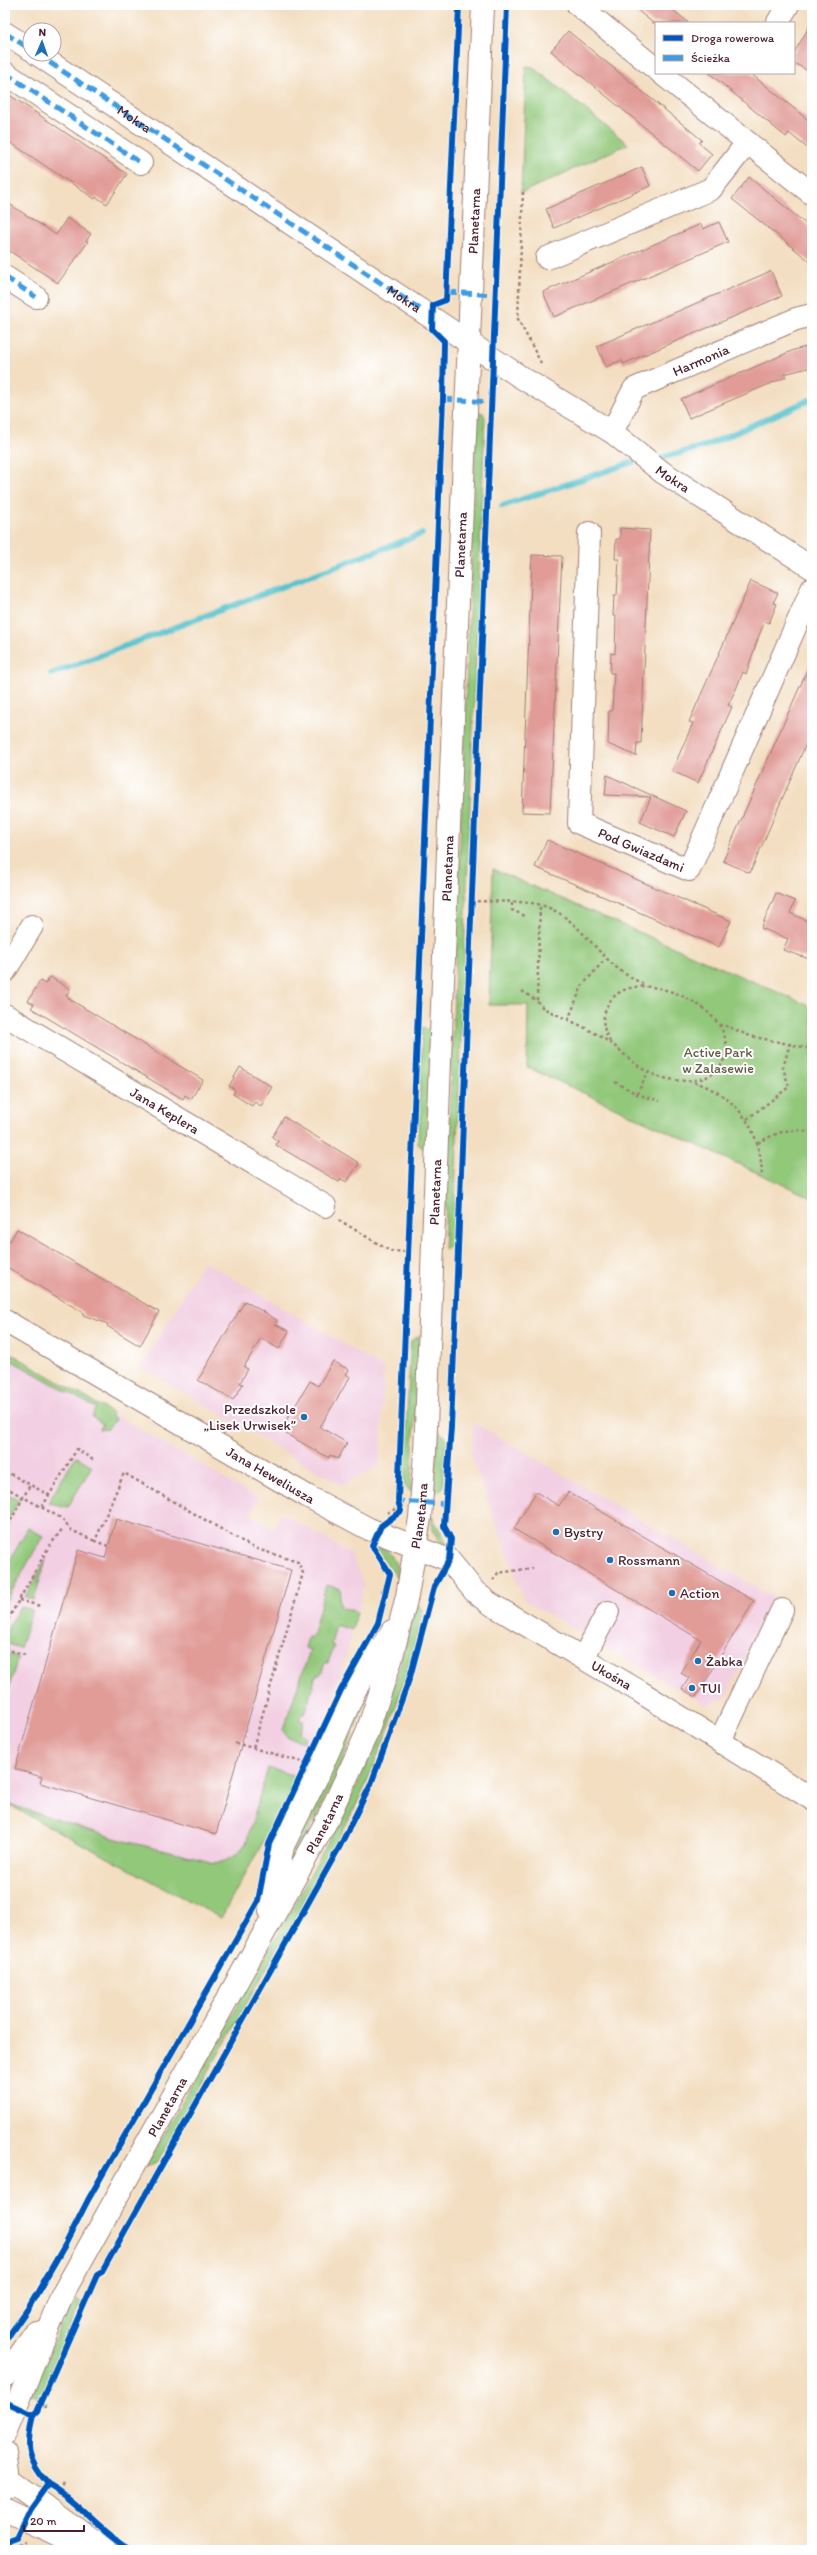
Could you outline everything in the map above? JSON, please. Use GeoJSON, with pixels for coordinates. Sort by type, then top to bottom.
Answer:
{"type":"FeatureCollection","features":[{"type":"Feature","properties":{"kind":"street","name":"Planetarna"},"geometry":{"type":"LineString","coordinates":[[5,2376],[62,2295],[326,1822],[360,1748],[389,1666],[403,1612],[399,1584],[416,1548],[426,1453],[483,5]]}},
{"type":"Feature","properties":{"kind":"street"},"geometry":{"type":"LineString","coordinates":[[578,5],[655,68]]}},
{"type":"Feature","properties":{"kind":"street"},"geometry":{"type":"LineString","coordinates":[[5,33],[22,45]]}},
{"type":"Feature","properties":{"kind":"street","name":"Mokra"},"geometry":{"type":"LineString","coordinates":[[49,62],[469,341],[519,376],[612,432],[662,472],[812,568]]}},
{"type":"Feature","properties":{"kind":"street"},"geometry":{"type":"LineString","coordinates":[[5,73],[141,163]]}},
{"type":"Feature","properties":{"kind":"street"},"geometry":{"type":"LineString","coordinates":[[663,74],[812,194]]}},
{"type":"Feature","properties":{"kind":"street"},"geometry":{"type":"LineString","coordinates":[[547,258],[711,189],[747,142]]}},
{"type":"Feature","properties":{"kind":"street"},"geometry":{"type":"LineString","coordinates":[[5,277],[36,297]]}},
{"type":"Feature","properties":{"kind":"street","name":"Harmonia"},"geometry":{"type":"LineString","coordinates":[[612,432],[634,389],[796,319],[812,315]]}},
{"type":"Feature","properties":{"kind":"street","name":"Pod Gwiazdami"},"geometry":{"type":"LineString","coordinates":[[589,533],[579,823],[689,870],[812,589]]}},
{"type":"Feature","properties":{"kind":"street"},"geometry":{"type":"LineString","coordinates":[[5,971],[32,926]]}},
{"type":"Feature","properties":{"kind":"street","name":"Jana Keplera"},"geometry":{"type":"LineString","coordinates":[[5,1015],[325,1206]]}},
{"type":"Feature","properties":{"kind":"street","name":"Jana Heweliusza"},"geometry":{"type":"LineString","coordinates":[[5,1321],[307,1496],[378,1533],[416,1548]]}},
{"type":"Feature","properties":{"kind":"street","name":"Ukośna"},"geometry":{"type":"LineString","coordinates":[[416,1548],[449,1560],[475,1592],[489,1603],[720,1741],[812,1799]]}},
{"type":"Feature","properties":{"kind":"street"},"geometry":{"type":"LineString","coordinates":[[720,1741],[782,1610]]}},
{"type":"Feature","properties":{"kind":"street"},"geometry":{"type":"LineString","coordinates":[[583,1658],[608,1612]]}},
{"type":"Feature","properties":{"kind":"street","name":"Planetarna"},"geometry":{"type":"LineString","coordinates":[[5,2433],[24,2411],[62,2295]]}},
{"type":"Feature","properties":{"kind":"street"},"geometry":{"type":"LineString","coordinates":[[5,2453],[8,2465],[6,2483],[36,2500],[106,2550]]}},
{"type":"Feature","properties":{"kind":"street"},"geometry":{"type":"LineString","coordinates":[[5,2510],[82,2548]]}},
{"type":"Feature","properties":{"kind":"path"},"geometry":{"type":"LineString","coordinates":[[523,192],[518,319],[540,362],[546,366]]}},
{"type":"Feature","properties":{"kind":"path"},"geometry":{"type":"LineString","coordinates":[[470,901],[540,905],[554,910],[579,930],[605,959],[622,973],[642,982],[644,987]]}},
{"type":"Feature","properties":{"kind":"path"},"geometry":{"type":"LineString","coordinates":[[512,903],[512,910],[527,917]]}},
{"type":"Feature","properties":{"kind":"path"},"geometry":{"type":"LineString","coordinates":[[537,1001],[540,905]]}},
{"type":"Feature","properties":{"kind":"path"},"geometry":{"type":"LineString","coordinates":[[568,1020],[582,986],[605,959]]}},
{"type":"Feature","properties":{"kind":"path"},"geometry":{"type":"LineString","coordinates":[[522,991],[537,1001],[543,1008],[611,1043],[634,1064],[648,1072],[677,1080],[700,1080],[714,1073],[724,1061],[726,1042],[719,1025],[704,1009],[686,997],[672,991],[644,987],[626,988],[611,999],[604,1016],[604,1026],[611,1043]]}},
{"type":"Feature","properties":{"kind":"path"},"geometry":{"type":"LineString","coordinates":[[719,1025],[724,1024],[750,1036],[790,1043],[812,1049]]}},
{"type":"Feature","properties":{"kind":"path"},"geometry":{"type":"LineString","coordinates":[[747,1119],[789,1087],[783,1068],[790,1043]]}},
{"type":"Feature","properties":{"kind":"path"},"geometry":{"type":"LineString","coordinates":[[637,1094],[648,1072]]}},
{"type":"Feature","properties":{"kind":"path"},"geometry":{"type":"LineString","coordinates":[[692,1081],[721,1093],[733,1102],[747,1119],[758,1143],[762,1176]]}},
{"type":"Feature","properties":{"kind":"path"},"geometry":{"type":"LineString","coordinates":[[615,1082],[637,1094],[660,1101]]}},
{"type":"Feature","properties":{"kind":"path"},"geometry":{"type":"LineString","coordinates":[[758,1143],[786,1130],[806,1131],[812,1134]]}},
{"type":"Feature","properties":{"kind":"path"},"geometry":{"type":"LineString","coordinates":[[325,1206],[339,1221],[390,1251],[409,1252]]}},
{"type":"Feature","properties":{"kind":"path"},"geometry":{"type":"LineString","coordinates":[[42,1507],[76,1449],[93,1460]]}},
{"type":"Feature","properties":{"kind":"path"},"geometry":{"type":"LineString","coordinates":[[5,1471],[48,1496]]}},
{"type":"Feature","properties":{"kind":"path"},"geometry":{"type":"LineString","coordinates":[[95,1541],[124,1473],[254,1548],[298,1562],[303,1573],[253,1748]]}},
{"type":"Feature","properties":{"kind":"path"},"geometry":{"type":"LineString","coordinates":[[5,1531],[30,1485]]}},
{"type":"Feature","properties":{"kind":"path"},"geometry":{"type":"LineString","coordinates":[[5,1487],[62,1518],[71,1530],[108,1546]]}},
{"type":"Feature","properties":{"kind":"path"},"geometry":{"type":"LineString","coordinates":[[378,1533],[381,1526],[401,1511],[398,1501]]}},
{"type":"Feature","properties":{"kind":"path"},"geometry":{"type":"LineString","coordinates":[[5,1625],[48,1548],[63,1528]]}},
{"type":"Feature","properties":{"kind":"path"},"geometry":{"type":"LineString","coordinates":[[489,1585],[498,1573],[533,1568]]}},
{"type":"Feature","properties":{"kind":"path"},"geometry":{"type":"LineString","coordinates":[[385,1598],[399,1584]]}},
{"type":"Feature","properties":{"kind":"path"},"geometry":{"type":"LineString","coordinates":[[19,1600],[40,1606]]}},
{"type":"Feature","properties":{"kind":"path"},"geometry":{"type":"LineString","coordinates":[[5,1649],[26,1654]]}},
{"type":"Feature","properties":{"kind":"path"},"geometry":{"type":"LineString","coordinates":[[235,1743],[306,1764]]}},
{"type":"Feature","properties":{"kind":"path"},"geometry":{"type":"LineString","coordinates":[[304,1772],[311,1758]]}},
{"type":"Feature","properties":{"kind":"path"},"geometry":{"type":"LineString","coordinates":[[24,2411],[42,2399]]}},
{"type":"Feature","properties":{"kind":"path"},"geometry":{"type":"LineString","coordinates":[[36,2500],[48,2484],[64,2494]]}},
{"type":"Feature","properties":{"kind":"shaded area","name":"Przedszkole „Lisek Urwisek”"},"geometry":{"type":"Polygon","coordinates":[[[204,1261],[384,1368],[380,1466],[341,1485],[141,1367],[204,1261]]]}},
{"type":"Feature","properties":{"kind":"shaded area"},"geometry":{"type":"Polygon","coordinates":[[[5,1350],[259,1499],[250,1515],[273,1529],[282,1513],[351,1554],[364,1585],[348,1650],[328,1712],[306,1764],[221,1918],[5,1803],[5,1350]]]}},
{"type":"Feature","properties":{"kind":"shaded area"},"geometry":{"type":"Polygon","coordinates":[[[473,1422],[773,1597],[725,1699],[706,1705],[524,1600],[471,1455],[473,1422]]]}},
{"type":"Feature","properties":{"kind":"green space"},"geometry":{"type":"Polygon","coordinates":[[[526,66],[533,67],[628,144],[521,193],[526,66]]]}},
{"type":"Feature","properties":{"kind":"green space"},"geometry":{"type":"Polygon","coordinates":[[[477,412],[483,413],[485,418],[453,1245],[444,1250],[477,412]]]}},
{"type":"Feature","properties":{"kind":"green space","name":"Active Park w Zalasewie"},"geometry":{"type":"Polygon","coordinates":[[[493,869],[812,1007],[812,1198],[527,1067],[528,1005],[489,1005],[493,869]]]}},
{"type":"Feature","properties":{"kind":"green space"},"geometry":{"type":"Polygon","coordinates":[[[422,1027],[431,1031],[426,1151],[418,1144],[422,1027]]]}},
{"type":"Feature","properties":{"kind":"green space"},"geometry":{"type":"Polygon","coordinates":[[[419,1336],[411,1492],[403,1484],[411,1341],[419,1336]]]}},
{"type":"Feature","properties":{"kind":"green space"},"geometry":{"type":"Polygon","coordinates":[[[5,1350],[112,1413],[110,1416],[116,1420],[107,1429],[99,1430],[103,1424],[92,1417],[96,1408],[5,1357],[5,1350]]]}},
{"type":"Feature","properties":{"kind":"green space"},"geometry":{"type":"Polygon","coordinates":[[[438,1431],[446,1437],[443,1486],[439,1491],[434,1493],[438,1431]]]}},
{"type":"Feature","properties":{"kind":"green space"},"geometry":{"type":"Polygon","coordinates":[[[76,1456],[92,1466],[68,1507],[48,1503],[76,1456]]]}},
{"type":"Feature","properties":{"kind":"green space"},"geometry":{"type":"Polygon","coordinates":[[[5,1492],[19,1500],[5,1525],[5,1492]]]}},
{"type":"Feature","properties":{"kind":"green space"},"geometry":{"type":"Polygon","coordinates":[[[432,1516],[448,1546],[435,1534],[432,1526],[432,1516]]]}},
{"type":"Feature","properties":{"kind":"green space"},"geometry":{"type":"Polygon","coordinates":[[[28,1528],[43,1536],[5,1603],[5,1569],[28,1528]]]}},
{"type":"Feature","properties":{"kind":"green space"},"geometry":{"type":"Polygon","coordinates":[[[377,1544],[387,1551],[393,1559],[399,1580],[376,1548],[377,1544]]]}},
{"type":"Feature","properties":{"kind":"green space"},"geometry":{"type":"Polygon","coordinates":[[[46,1559],[34,1600],[25,1597],[46,1559]]]}},
{"type":"Feature","properties":{"kind":"green space"},"geometry":{"type":"Polygon","coordinates":[[[326,1585],[341,1589],[339,1600],[341,1607],[357,1612],[352,1630],[336,1625],[331,1645],[334,1646],[328,1663],[325,1663],[321,1674],[316,1675],[305,1714],[302,1714],[299,1720],[304,1721],[300,1734],[306,1737],[304,1742],[287,1737],[283,1730],[310,1650],[305,1648],[308,1637],[312,1637],[326,1585]]]}},
{"type":"Feature","properties":{"kind":"green space"},"geometry":{"type":"Polygon","coordinates":[[[416,1605],[421,1607],[423,1614],[406,1676],[388,1730],[364,1789],[336,1844],[158,2162],[146,2166],[281,1929],[333,1833],[360,1779],[396,1680],[416,1605]]]}},
{"type":"Feature","properties":{"kind":"green space"},"geometry":{"type":"Polygon","coordinates":[[[20,1606],[32,1610],[20,1648],[5,1643],[5,1633],[20,1606]]]}},
{"type":"Feature","properties":{"kind":"green space"},"geometry":{"type":"Polygon","coordinates":[[[5,1653],[18,1657],[5,1701],[5,1653]]]}},
{"type":"Feature","properties":{"kind":"green space"},"geometry":{"type":"Polygon","coordinates":[[[364,1695],[367,1697],[335,1780],[293,1861],[288,1861],[364,1695]]]}},
{"type":"Feature","properties":{"kind":"green space"},"geometry":{"type":"Polygon","coordinates":[[[268,1768],[299,1777],[221,1918],[5,1803],[117,1839],[215,1863],[233,1856],[240,1851],[246,1843],[268,1768]]]}},
{"type":"Feature","properties":{"kind":"green space"},"geometry":{"type":"Polygon","coordinates":[[[76,2300],[81,2302],[40,2398],[31,2394],[59,2330],[76,2300]]]}},
{"type":"Feature","properties":{"kind":"building"},"geometry":{"type":"Polygon","coordinates":[[[631,5],[667,5],[688,22],[655,22],[653,23],[631,5]]]}},
{"type":"Feature","properties":{"kind":"building"},"geometry":{"type":"Polygon","coordinates":[[[812,22],[812,73],[795,64],[795,51],[812,22]]]}},
{"type":"Feature","properties":{"kind":"building"},"geometry":{"type":"Polygon","coordinates":[[[568,31],[702,140],[699,143],[712,154],[698,171],[551,51],[568,31]]]}},
{"type":"Feature","properties":{"kind":"building"},"geometry":{"type":"Polygon","coordinates":[[[710,74],[751,74],[812,123],[812,152],[789,133],[786,137],[710,74]]]}},
{"type":"Feature","properties":{"kind":"building"},"geometry":{"type":"Polygon","coordinates":[[[5,92],[127,174],[107,204],[96,197],[95,199],[5,139],[5,92]]]}},
{"type":"Feature","properties":{"kind":"building"},"geometry":{"type":"Polygon","coordinates":[[[642,167],[650,186],[554,228],[546,209],[642,167]]]}},
{"type":"Feature","properties":{"kind":"building"},"geometry":{"type":"Polygon","coordinates":[[[749,177],[812,229],[812,263],[732,199],[749,177]]]}},
{"type":"Feature","properties":{"kind":"building"},"geometry":{"type":"Polygon","coordinates":[[[5,201],[56,235],[67,218],[91,234],[86,241],[88,242],[58,283],[5,248],[5,201]]]}},
{"type":"Feature","properties":{"kind":"building"},"geometry":{"type":"Polygon","coordinates":[[[719,222],[728,242],[554,317],[543,292],[701,224],[703,229],[719,222]]]}},
{"type":"Feature","properties":{"kind":"building"},"geometry":{"type":"Polygon","coordinates":[[[771,271],[782,296],[623,364],[622,360],[606,367],[597,346],[771,271]]]}},
{"type":"Feature","properties":{"kind":"building"},"geometry":{"type":"Polygon","coordinates":[[[812,345],[812,367],[784,374],[786,377],[689,418],[681,399],[794,350],[812,345]]]}},
{"type":"Feature","properties":{"kind":"building"},"geometry":{"type":"Polygon","coordinates":[[[620,528],[650,530],[641,743],[637,743],[636,756],[608,744],[609,711],[612,711],[614,673],[610,673],[611,653],[615,654],[616,616],[613,616],[614,596],[617,596],[619,559],[615,559],[616,539],[620,539],[620,528]]]}},
{"type":"Feature","properties":{"kind":"building"},"geometry":{"type":"Polygon","coordinates":[[[532,555],[562,556],[550,813],[522,812],[532,555]]]}},
{"type":"Feature","properties":{"kind":"building"},"geometry":{"type":"Polygon","coordinates":[[[751,581],[778,593],[773,603],[777,604],[769,623],[765,621],[746,674],[743,672],[728,705],[732,707],[698,783],[672,771],[693,723],[689,722],[751,581]]]}},
{"type":"Feature","properties":{"kind":"building"},"geometry":{"type":"Polygon","coordinates":[[[812,659],[812,730],[750,873],[723,861],[812,659]]]}},
{"type":"Feature","properties":{"kind":"building"},"geometry":{"type":"Polygon","coordinates":[[[607,775],[686,811],[674,837],[640,822],[651,797],[605,795],[607,775]]]}},
{"type":"Feature","properties":{"kind":"building"},"geometry":{"type":"Polygon","coordinates":[[[547,840],[731,921],[719,947],[535,867],[547,840]]]}},
{"type":"Feature","properties":{"kind":"building"},"geometry":{"type":"Polygon","coordinates":[[[776,893],[795,901],[790,913],[812,923],[812,960],[783,950],[788,939],[761,928],[776,893]]]}},
{"type":"Feature","properties":{"kind":"building"},"geometry":{"type":"Polygon","coordinates":[[[50,977],[70,989],[66,996],[71,1000],[203,1080],[191,1099],[185,1095],[183,1099],[31,1008],[34,1004],[28,1001],[40,981],[45,984],[50,977]]]}},
{"type":"Feature","properties":{"kind":"building"},"geometry":{"type":"Polygon","coordinates":[[[240,1067],[272,1087],[261,1106],[255,1102],[252,1106],[233,1094],[235,1090],[229,1086],[240,1067]]]}},
{"type":"Feature","properties":{"kind":"building"},"geometry":{"type":"Polygon","coordinates":[[[284,1117],[359,1163],[347,1182],[341,1179],[339,1182],[276,1145],[278,1141],[272,1137],[284,1117]]]}},
{"type":"Feature","properties":{"kind":"building"},"geometry":{"type":"Polygon","coordinates":[[[17,1229],[159,1312],[140,1346],[107,1326],[108,1324],[83,1315],[84,1313],[5,1266],[5,1238],[10,1241],[17,1229]]]}},
{"type":"Feature","properties":{"kind":"building"},"geometry":{"type":"Polygon","coordinates":[[[245,1301],[277,1320],[275,1324],[289,1331],[279,1349],[261,1338],[244,1367],[248,1369],[240,1383],[243,1384],[233,1400],[198,1380],[245,1301]]]}},
{"type":"Feature","properties":{"kind":"building"},"geometry":{"type":"Polygon","coordinates":[[[333,1361],[349,1370],[346,1374],[350,1377],[320,1427],[347,1443],[338,1459],[330,1455],[329,1458],[286,1434],[288,1430],[283,1426],[310,1381],[318,1386],[333,1361]]]}},
{"type":"Feature","properties":{"kind":"building"},"geometry":{"type":"Polygon","coordinates":[[[536,1492],[559,1506],[568,1492],[754,1601],[696,1697],[682,1689],[689,1678],[681,1673],[701,1640],[514,1529],[536,1492]]]}},
{"type":"Feature","properties":{"kind":"building"},"geometry":{"type":"Polygon","coordinates":[[[116,1519],[291,1570],[216,1834],[40,1783],[42,1777],[15,1769],[78,1550],[105,1558],[116,1519]]]}},
{"type":"Feature","properties":{"kind":"waterway"},"geometry":{"type":"LineString","coordinates":[[661,458],[705,446],[812,399]]}},
{"type":"Feature","properties":{"kind":"waterway"},"geometry":{"type":"LineString","coordinates":[[502,506],[633,462]]}},
{"type":"Feature","properties":{"kind":"waterway"},"geometry":{"type":"LineString","coordinates":[[51,674],[422,534]]}},
{"type":"Feature","properties":{"kind":"marked path"},"geometry":{"type":"LineString","coordinates":[[5,33],[22,44]]}},
{"type":"Feature","properties":{"kind":"marked path"},"geometry":{"type":"LineString","coordinates":[[49,62],[423,311]]}},
{"type":"Feature","properties":{"kind":"marked path"},"geometry":{"type":"LineString","coordinates":[[5,73],[141,163]]}},
{"type":"Feature","properties":{"kind":"marked path"},"geometry":{"type":"LineString","coordinates":[[5,277],[36,297]]}},
{"type":"Feature","properties":{"kind":"marked path"},"geometry":{"type":"LineString","coordinates":[[447,292],[495,295]]}},
{"type":"Feature","properties":{"kind":"marked path"},"geometry":{"type":"LineString","coordinates":[[443,399],[490,402]]}},
{"type":"Feature","properties":{"kind":"marked path"},"geometry":{"type":"LineString","coordinates":[[398,1497],[398,1501],[446,1504]]}},
{"type":"Feature","properties":{"kind":"cycle path"},"geometry":{"type":"LineString","coordinates":[[5,2341],[29,2307],[65,2245],[88,2200],[258,1901],[269,1844],[341,1690],[378,1623],[390,1574],[372,1546],[381,1526],[401,1511],[398,1501],[443,399],[444,341],[432,329],[433,305],[446,300],[459,5]]}},
{"type":"Feature","properties":{"kind":"cycle path"},"geometry":{"type":"LineString","coordinates":[[33,2415],[37,2411],[97,2275],[102,2272],[340,1846],[371,1784],[410,1677],[434,1587],[449,1560],[451,1539],[444,1526],[451,1427],[507,5]]}},
{"type":"Feature","properties":{"kind":"cycle path"},"geometry":{"type":"LineString","coordinates":[[5,2402],[33,2415],[29,2435],[30,2452],[35,2467],[48,2484],[30,2509],[16,2538],[5,2542]]}},
{"type":"Feature","properties":{"kind":"cycle path"},"geometry":{"type":"LineString","coordinates":[[48,2484],[70,2499],[110,2535],[132,2550]]}},
{"type":"Feature","properties":{"kind":"place","name":"Przedszkole „Lisek Urwisek”"},"geometry":{"type":"Point","coordinates":[304,1417]}},
{"type":"Feature","properties":{"kind":"place","name":"Bystry"},"geometry":{"type":"Point","coordinates":[556,1532]}},
{"type":"Feature","properties":{"kind":"place","name":"Rossmann"},"geometry":{"type":"Point","coordinates":[610,1560]}},
{"type":"Feature","properties":{"kind":"place","name":"Action"},"geometry":{"type":"Point","coordinates":[672,1593]}},
{"type":"Feature","properties":{"kind":"place","name":"Żabka"},"geometry":{"type":"Point","coordinates":[698,1661]}},
{"type":"Feature","properties":{"kind":"place","name":"TUI"},"geometry":{"type":"Point","coordinates":[692,1688]}}]}
